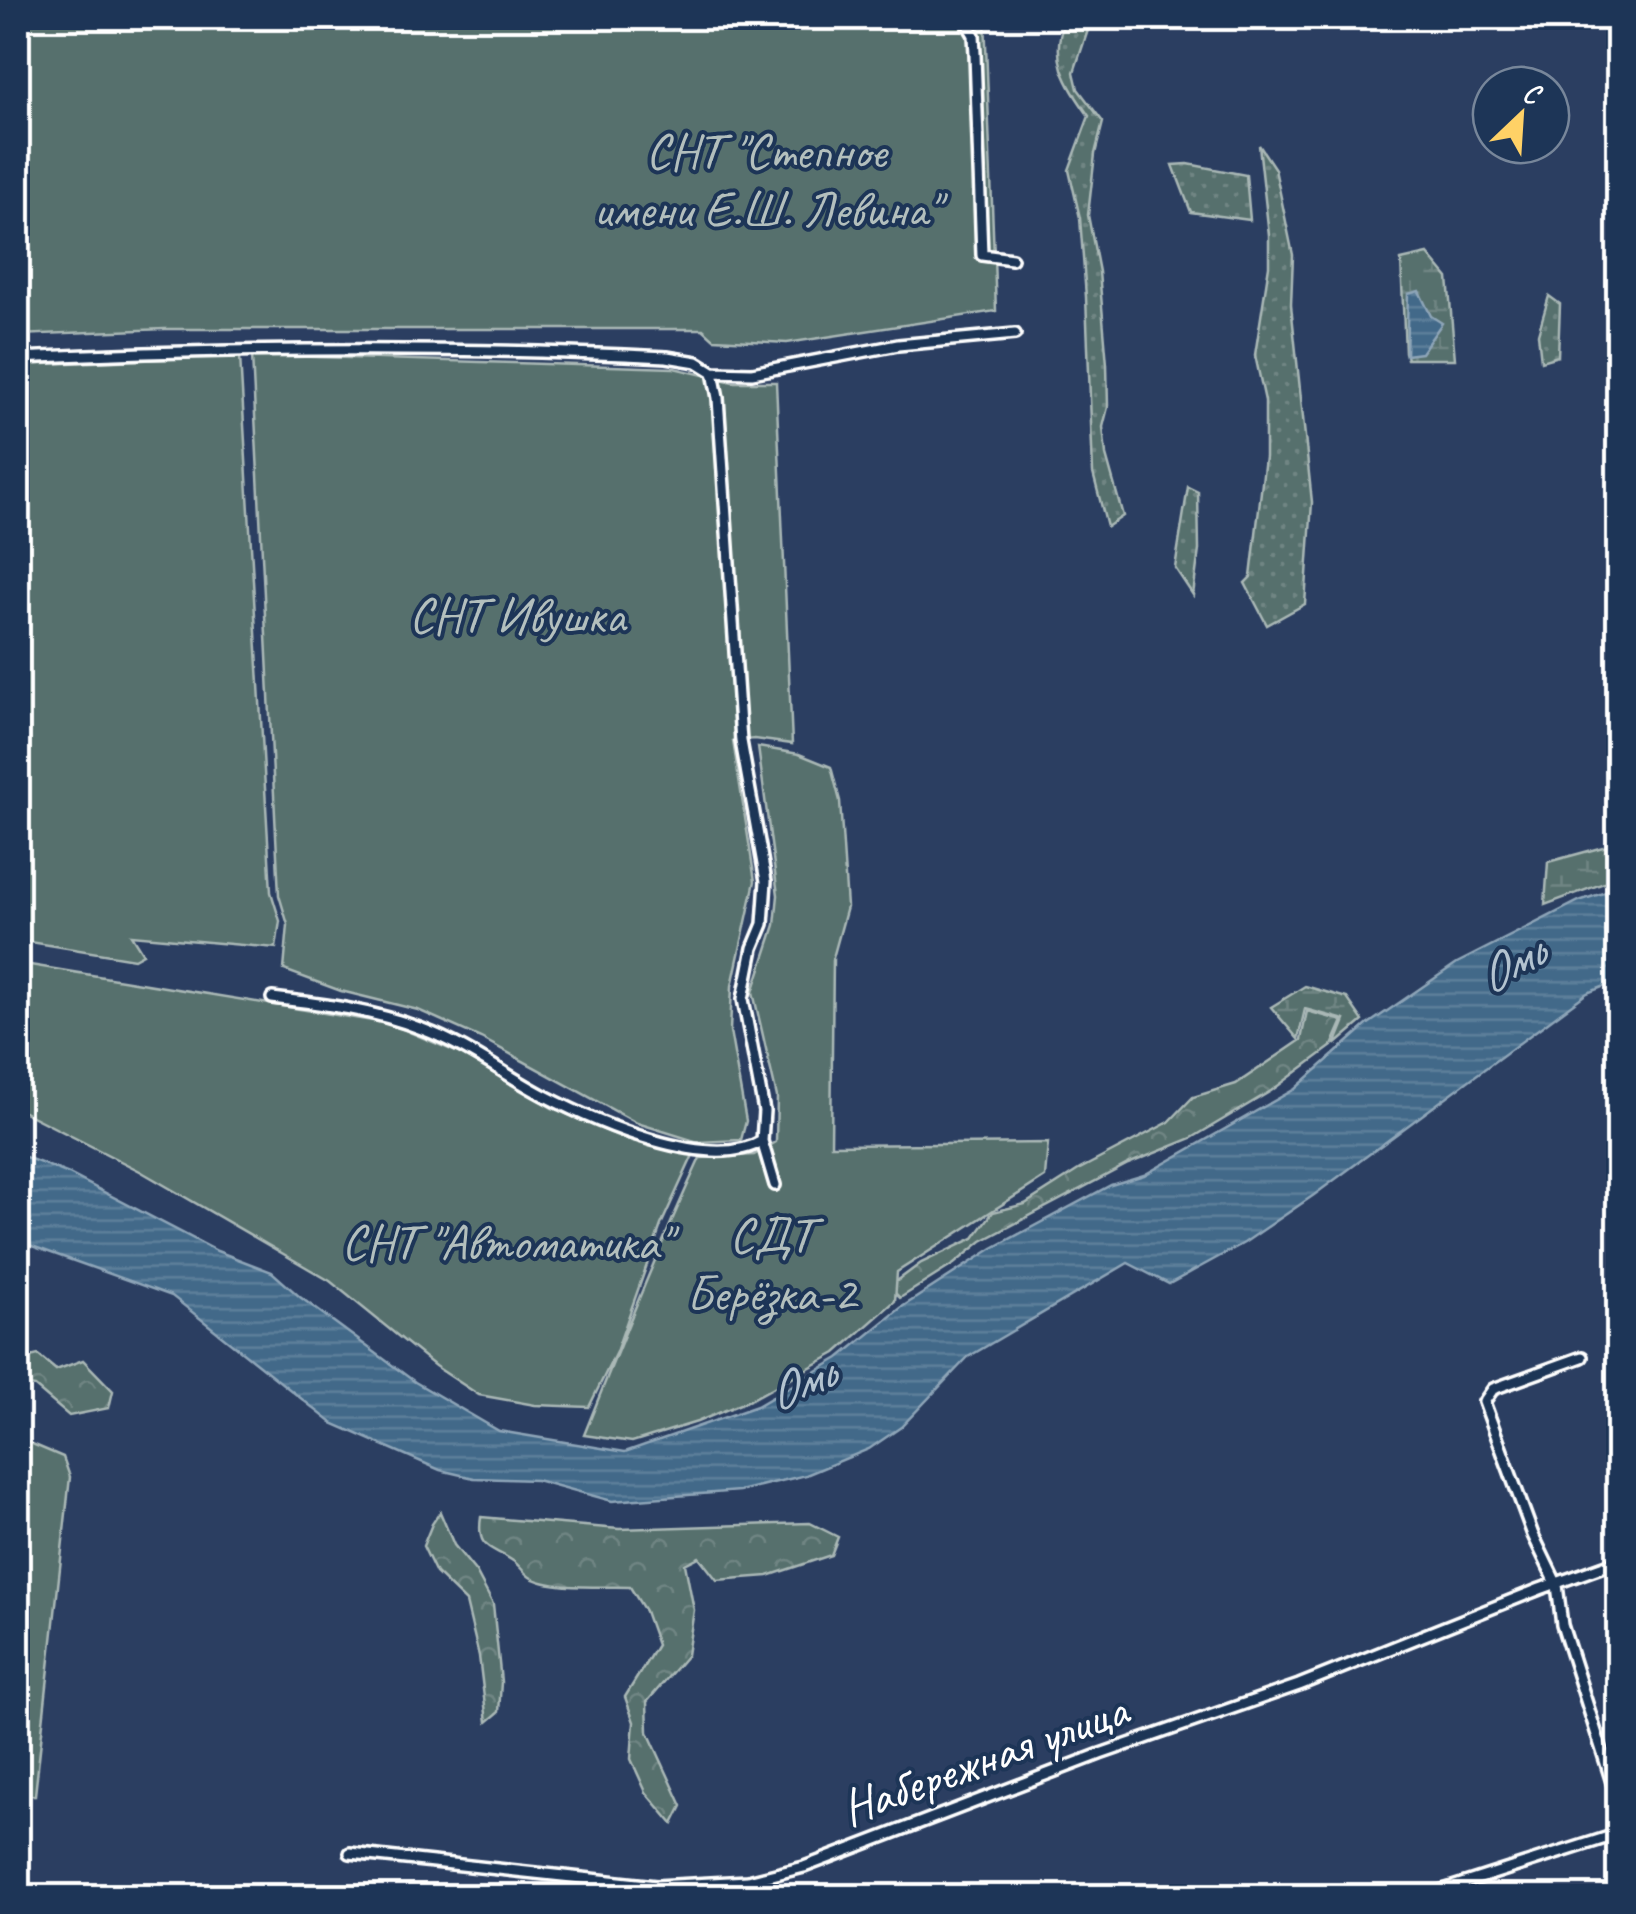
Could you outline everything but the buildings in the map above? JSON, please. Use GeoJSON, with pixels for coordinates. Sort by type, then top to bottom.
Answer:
{"type":"FeatureCollection","features":[{"type":"Feature","properties":{"kind":"street"},"geometry":{"type":"LineString","coordinates":[[964,18],[974,35],[982,255],[1012,259]]}},
{"type":"Feature","properties":{"kind":"street"},"geometry":{"type":"LineString","coordinates":[[18,358],[230,348],[654,356],[698,362],[713,372],[752,372],[898,346],[1015,334]]}},
{"type":"Feature","properties":{"kind":"street"},"geometry":{"type":"LineString","coordinates":[[713,372],[742,741],[766,881],[763,924],[743,999],[764,1111],[762,1141],[775,1185]]}},
{"type":"Feature","properties":{"kind":"street"},"geometry":{"type":"LineString","coordinates":[[272,998],[385,1016],[420,1028],[468,1047],[543,1095],[620,1128],[698,1151],[748,1150],[762,1141]]}},
{"type":"Feature","properties":{"kind":"street"},"geometry":{"type":"LineString","coordinates":[[1582,1357],[1493,1389],[1484,1402],[1533,1535],[1557,1584],[1562,1625],[1618,1801]]}},
{"type":"Feature","properties":{"kind":"street","name":"Набережная улица"},"geometry":{"type":"LineString","coordinates":[[350,1853],[656,1886],[748,1881],[804,1866],[1100,1754],[1299,1685],[1618,1561]]}},
{"type":"Feature","properties":{"kind":"street"},"geometry":{"type":"LineString","coordinates":[[1424,1896],[1618,1834]]}},
{"type":"Feature","properties":{"kind":"street"},"geometry":{"type":"LineString","coordinates":[[1618,1868],[1618,1891]]}},
{"type":"Feature","properties":{"kind":"street"},"geometry":{"type":"LineString","coordinates":[[743,1896],[748,1881]]}},
{"type":"Feature","properties":{"kind":"green space","name":"СНТ \"Степное имени Е.Ш. Левина\""},"geometry":{"type":"Polygon","coordinates":[[[18,18],[985,18],[996,311],[787,343],[714,339],[703,329],[165,329],[18,335],[18,18]]]}},
{"type":"Feature","properties":{"kind":"green space"},"geometry":{"type":"Polygon","coordinates":[[[1066,18],[1092,18],[1074,72],[1078,89],[1103,122],[1088,215],[1099,272],[1107,364],[1108,407],[1103,427],[1106,455],[1123,516],[1107,527],[1093,473],[1080,218],[1069,170],[1089,116],[1067,81],[1059,57],[1066,18]]]}},
{"type":"Feature","properties":{"kind":"green space"},"geometry":{"type":"Polygon","coordinates":[[[1259,145],[1275,169],[1293,255],[1291,305],[1312,502],[1305,604],[1267,625],[1245,583],[1251,577],[1265,457],[1265,401],[1255,355],[1269,266],[1269,235],[1259,145]]]}},
{"type":"Feature","properties":{"kind":"green space"},"geometry":{"type":"Polygon","coordinates":[[[1188,164],[1246,175],[1250,220],[1191,212],[1173,165],[1188,164]]]}},
{"type":"Feature","properties":{"kind":"green space"},"geometry":{"type":"Polygon","coordinates":[[[1428,254],[1448,278],[1455,359],[1407,359],[1405,352],[1401,260],[1428,254]]]}},
{"type":"Feature","properties":{"kind":"green space"},"geometry":{"type":"Polygon","coordinates":[[[1549,296],[1560,304],[1558,356],[1541,361],[1538,334],[1549,296]]]}},
{"type":"Feature","properties":{"kind":"green space","name":"СНТ Ивушка"},"geometry":{"type":"Polygon","coordinates":[[[252,355],[674,368],[733,382],[776,382],[792,744],[755,739],[733,741],[755,881],[732,986],[730,1031],[746,1121],[741,1140],[698,1142],[637,1123],[481,1038],[418,1010],[341,991],[284,970],[288,925],[279,895],[252,355]]]}},
{"type":"Feature","properties":{"kind":"green space"},"geometry":{"type":"Polygon","coordinates":[[[240,356],[271,892],[280,921],[276,948],[131,935],[143,954],[134,959],[18,940],[18,365],[240,356]]]}},
{"type":"Feature","properties":{"kind":"green space"},"geometry":{"type":"Polygon","coordinates":[[[1188,487],[1198,492],[1199,550],[1193,595],[1175,568],[1188,487]]]}},
{"type":"Feature","properties":{"kind":"green space","name":"СДТ Берёзка-2"},"geometry":{"type":"Polygon","coordinates":[[[758,747],[799,754],[831,767],[840,801],[847,907],[833,958],[831,1145],[1048,1143],[1045,1177],[897,1272],[895,1301],[836,1353],[752,1399],[697,1422],[632,1442],[584,1435],[700,1158],[754,1155],[776,1142],[777,1097],[753,992],[775,925],[778,895],[758,747]]]}},
{"type":"Feature","properties":{"kind":"green space"},"geometry":{"type":"Polygon","coordinates":[[[1618,843],[1618,878],[1545,905],[1548,862],[1618,843]]]}},
{"type":"Feature","properties":{"kind":"green space","name":"СНТ \"Автоматика\""},"geometry":{"type":"Polygon","coordinates":[[[18,963],[391,1024],[468,1057],[552,1108],[625,1139],[693,1155],[661,1225],[616,1352],[589,1407],[535,1405],[479,1395],[435,1366],[330,1281],[140,1171],[18,1109],[18,963]]]}},
{"type":"Feature","properties":{"kind":"green space"},"geometry":{"type":"Polygon","coordinates":[[[1305,986],[1347,998],[1363,1021],[1335,1045],[1345,1020],[1305,1009],[1298,1039],[1271,1007],[1305,986]]]}},
{"type":"Feature","properties":{"kind":"green space"},"geometry":{"type":"Polygon","coordinates":[[[1307,1011],[1343,1021],[1332,1046],[1271,1091],[1192,1138],[1128,1164],[982,1241],[900,1298],[889,1287],[921,1263],[974,1238],[993,1212],[1025,1204],[1080,1169],[1169,1122],[1193,1097],[1236,1084],[1301,1040],[1307,1011]]]}},
{"type":"Feature","properties":{"kind":"green space"},"geometry":{"type":"Polygon","coordinates":[[[38,1355],[56,1370],[83,1360],[113,1391],[109,1408],[69,1416],[35,1387],[18,1384],[18,1360],[38,1355]]]}},
{"type":"Feature","properties":{"kind":"green space"},"geometry":{"type":"Polygon","coordinates":[[[18,1438],[63,1457],[70,1477],[35,1795],[18,1796],[18,1438]]]}},
{"type":"Feature","properties":{"kind":"green space"},"geometry":{"type":"Polygon","coordinates":[[[440,1512],[454,1545],[476,1572],[493,1604],[501,1682],[499,1712],[487,1722],[479,1656],[466,1602],[436,1573],[423,1546],[440,1512]]]}},
{"type":"Feature","properties":{"kind":"green space"},"geometry":{"type":"Polygon","coordinates":[[[481,1517],[619,1529],[810,1523],[838,1537],[831,1555],[768,1576],[717,1580],[699,1557],[685,1564],[694,1610],[687,1655],[647,1702],[648,1732],[682,1806],[673,1824],[646,1792],[631,1759],[634,1722],[625,1697],[657,1645],[645,1611],[630,1587],[564,1586],[530,1577],[483,1542],[481,1517]]]}},
{"type":"Feature","properties":{"kind":"water"},"geometry":{"type":"Polygon","coordinates":[[[1419,291],[1431,316],[1442,323],[1421,353],[1406,355],[1408,294],[1419,291]]]}},
{"type":"Feature","properties":{"kind":"water","name":"Омь"},"geometry":{"type":"Polygon","coordinates":[[[1618,888],[1618,981],[1587,993],[1314,1195],[1244,1243],[1169,1284],[1128,1263],[968,1357],[901,1427],[869,1449],[806,1475],[739,1491],[612,1501],[536,1480],[474,1478],[440,1470],[332,1423],[172,1296],[18,1241],[18,1154],[69,1174],[217,1251],[272,1272],[415,1382],[499,1431],[625,1452],[757,1406],[839,1358],[902,1307],[993,1248],[1111,1185],[1144,1175],[1295,1089],[1367,1025],[1457,963],[1579,901],[1618,888]]]}}]}
